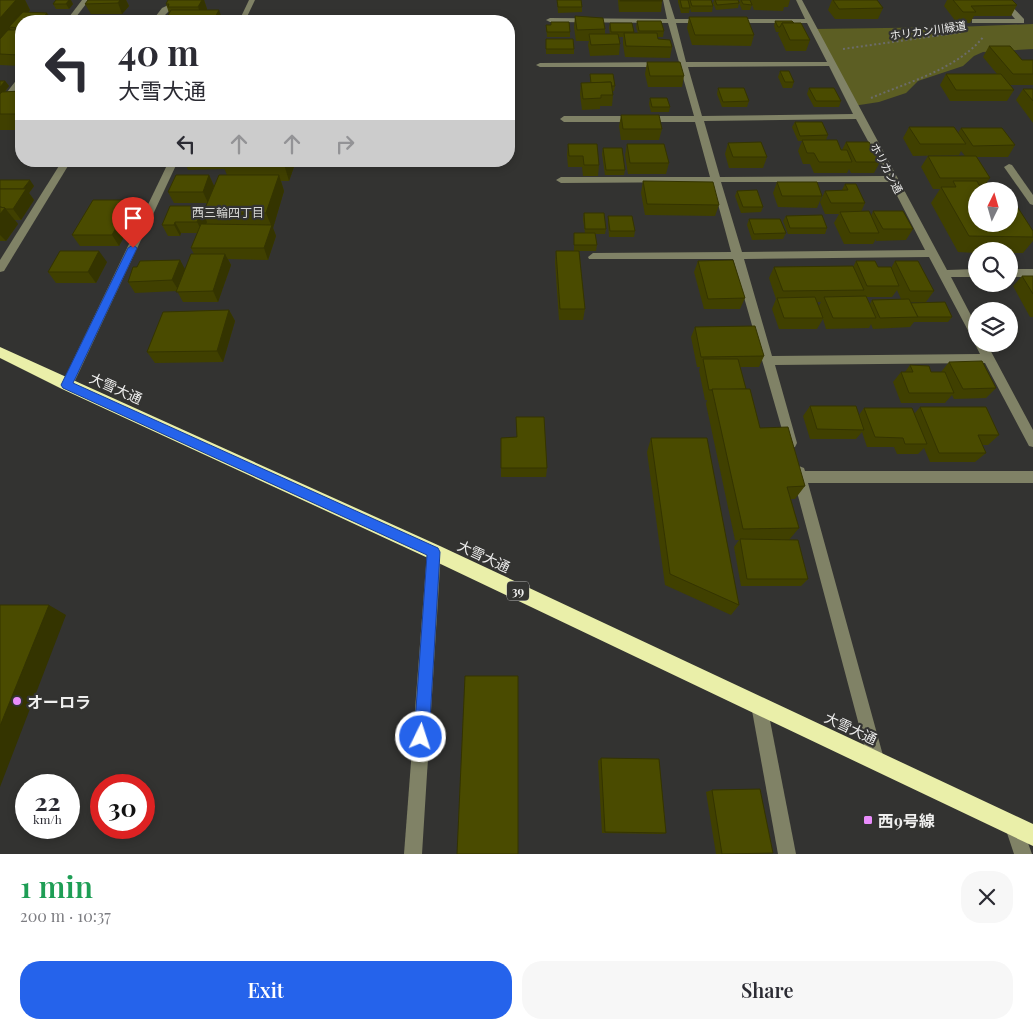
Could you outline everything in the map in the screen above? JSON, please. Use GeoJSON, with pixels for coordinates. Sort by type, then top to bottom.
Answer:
{"type":"FeatureCollection","features":[{"type":"Feature","properties":{"kind":"highway","name":"大雪大通"},"geometry":{"type":"LineString","coordinates":[[0,352],[67,385],[434,552],[876,759],[1033,835]]}},
{"type":"Feature","properties":{"kind":"street"},"geometry":{"type":"LineString","coordinates":[[74,15],[86,0]]}},
{"type":"Feature","properties":{"kind":"street"},"geometry":{"type":"LineString","coordinates":[[159,15],[162,10],[173,4],[187,0]]}},
{"type":"Feature","properties":{"kind":"street"},"geometry":{"type":"LineString","coordinates":[[245,15],[252,0]]}},
{"type":"Feature","properties":{"kind":"street"},"geometry":{"type":"LineString","coordinates":[[666,0],[682,64],[769,361],[876,759]]}},
{"type":"Feature","properties":{"kind":"street","name":"ホリカン通"},"geometry":{"type":"LineString","coordinates":[[799,0],[858,116],[968,320]]}},
{"type":"Feature","properties":{"kind":"street"},"geometry":{"type":"LineString","coordinates":[[976,21],[1021,21],[1002,0]]}},
{"type":"Feature","properties":{"kind":"street"},"geometry":{"type":"LineString","coordinates":[[550,20],[712,21]]}},
{"type":"Feature","properties":{"kind":"street"},"geometry":{"type":"LineString","coordinates":[[722,21],[811,21]]}},
{"type":"Feature","properties":{"kind":"street"},"geometry":{"type":"LineString","coordinates":[[540,65],[832,64]]}},
{"type":"Feature","properties":{"kind":"street"},"geometry":{"type":"LineString","coordinates":[[0,107],[15,88]]}},
{"type":"Feature","properties":{"kind":"street"},"geometry":{"type":"LineString","coordinates":[[564,119],[858,116]]}},
{"type":"Feature","properties":{"kind":"street"},"geometry":{"type":"LineString","coordinates":[[0,268],[63,167]]}},
{"type":"Feature","properties":{"kind":"street"},"geometry":{"type":"LineString","coordinates":[[67,385],[171,167]]}},
{"type":"Feature","properties":{"kind":"street"},"geometry":{"type":"LineString","coordinates":[[1009,167],[1033,202]]}},
{"type":"Feature","properties":{"kind":"street"},"geometry":{"type":"LineString","coordinates":[[561,180],[893,179]]}},
{"type":"Feature","properties":{"kind":"street"},"geometry":{"type":"LineString","coordinates":[[593,257],[932,253]]}},
{"type":"Feature","properties":{"kind":"street"},"geometry":{"type":"LineString","coordinates":[[943,274],[968,273]]}},
{"type":"Feature","properties":{"kind":"street"},"geometry":{"type":"LineString","coordinates":[[1018,273],[1033,273]]}},
{"type":"Feature","properties":{"kind":"street"},"geometry":{"type":"LineString","coordinates":[[985,352],[1033,442]]}},
{"type":"Feature","properties":{"kind":"street"},"geometry":{"type":"LineString","coordinates":[[769,361],[988,358]]}},
{"type":"Feature","properties":{"kind":"street"},"geometry":{"type":"LineString","coordinates":[[800,476],[1033,478]]}},
{"type":"Feature","properties":{"kind":"street"},"geometry":{"type":"LineString","coordinates":[[413,854],[434,552]]}},
{"type":"Feature","properties":{"kind":"street"},"geometry":{"type":"LineString","coordinates":[[759,705],[787,854]]}},
{"type":"Feature","properties":{"kind":"street"},"geometry":{"type":"LineString","coordinates":[[1014,827],[1023,854]]}},
{"type":"Feature","properties":{"kind":"path","name":"ホリカン川緑道"},"geometry":{"type":"LineString","coordinates":[[825,50],[855,48],[969,31]]}},
{"type":"Feature","properties":{"kind":"path"},"geometry":{"type":"LineString","coordinates":[[851,101],[867,100],[940,68],[974,50],[987,32]]}},
{"type":"Feature","properties":{"kind":"shaded area"},"geometry":{"type":"Polygon","coordinates":[[[1033,24],[1033,49],[983,52],[974,56],[963,66],[918,81],[906,93],[879,102],[853,106],[815,29],[955,27],[1033,24]]]}},
{"type":"Feature","properties":{"kind":"building"},"geometry":{"type":"Polygon","coordinates":[[[0,0],[16,0],[0,18],[0,0]]]}},
{"type":"Feature","properties":{"kind":"building"},"geometry":{"type":"Polygon","coordinates":[[[56,0],[69,0],[66,4],[53,4],[56,0]]]}},
{"type":"Feature","properties":{"kind":"building"},"geometry":{"type":"Polygon","coordinates":[[[88,0],[120,0],[118,3],[85,4],[88,0]]]}},
{"type":"Feature","properties":{"kind":"building"},"geometry":{"type":"Polygon","coordinates":[[[168,0],[202,0],[198,7],[168,7],[169,4],[166,4],[168,0]]]}},
{"type":"Feature","properties":{"kind":"building"},"geometry":{"type":"Polygon","coordinates":[[[557,0],[581,0],[582,7],[558,7],[557,0]]]}},
{"type":"Feature","properties":{"kind":"building"},"geometry":{"type":"Polygon","coordinates":[[[662,0],[662,1],[620,1],[662,0]]]}},
{"type":"Feature","properties":{"kind":"building"},"geometry":{"type":"Polygon","coordinates":[[[680,0],[688,0],[690,8],[682,8],[680,0]]]}},
{"type":"Feature","properties":{"kind":"building"},"geometry":{"type":"Polygon","coordinates":[[[690,0],[711,0],[713,6],[692,6],[690,0]]]}},
{"type":"Feature","properties":{"kind":"building"},"geometry":{"type":"Polygon","coordinates":[[[715,0],[738,0],[739,3],[717,5],[715,0]]]}},
{"type":"Feature","properties":{"kind":"building"},"geometry":{"type":"Polygon","coordinates":[[[741,0],[750,0],[752,5],[743,4],[741,0]]]}},
{"type":"Feature","properties":{"kind":"building"},"geometry":{"type":"Polygon","coordinates":[[[833,0],[877,0],[883,8],[839,9],[833,0]]]}},
{"type":"Feature","properties":{"kind":"building"},"geometry":{"type":"Polygon","coordinates":[[[953,0],[1012,0],[1017,5],[971,6],[976,12],[963,12],[953,0]]]}},
{"type":"Feature","properties":{"kind":"building"},"geometry":{"type":"Polygon","coordinates":[[[171,10],[219,10],[216,15],[168,15],[171,10]]]}},
{"type":"Feature","properties":{"kind":"building"},"geometry":{"type":"Polygon","coordinates":[[[23,12],[47,13],[45,15],[20,15],[23,12]]]}},
{"type":"Feature","properties":{"kind":"building"},"geometry":{"type":"Polygon","coordinates":[[[575,16],[603,18],[605,29],[577,30],[575,16]]]}},
{"type":"Feature","properties":{"kind":"building"},"geometry":{"type":"Polygon","coordinates":[[[689,17],[747,17],[754,35],[695,35],[689,17]]]}},
{"type":"Feature","properties":{"kind":"building"},"geometry":{"type":"Polygon","coordinates":[[[15,21],[15,28],[9,27],[15,21]]]}},
{"type":"Feature","properties":{"kind":"building"},"geometry":{"type":"Polygon","coordinates":[[[637,21],[661,21],[664,31],[639,31],[637,21]]]}},
{"type":"Feature","properties":{"kind":"building"},"geometry":{"type":"Polygon","coordinates":[[[775,21],[792,21],[794,23],[782,23],[778,27],[775,21]]]}},
{"type":"Feature","properties":{"kind":"building"},"geometry":{"type":"Polygon","coordinates":[[[551,22],[569,22],[570,32],[547,32],[546,25],[551,25],[551,22]]]}},
{"type":"Feature","properties":{"kind":"building"},"geometry":{"type":"Polygon","coordinates":[[[610,23],[632,23],[634,32],[611,32],[610,23]]]}},
{"type":"Feature","properties":{"kind":"building"},"geometry":{"type":"Polygon","coordinates":[[[782,23],[801,23],[810,40],[790,40],[782,23]]]}},
{"type":"Feature","properties":{"kind":"building"},"geometry":{"type":"Polygon","coordinates":[[[8,30],[15,30],[15,55],[0,54],[0,39],[8,30]]]}},
{"type":"Feature","properties":{"kind":"building"},"geometry":{"type":"Polygon","coordinates":[[[624,33],[657,33],[658,39],[670,40],[672,47],[626,46],[624,33]]]}},
{"type":"Feature","properties":{"kind":"building"},"geometry":{"type":"Polygon","coordinates":[[[589,34],[618,34],[620,44],[591,45],[589,34]]]}},
{"type":"Feature","properties":{"kind":"building"},"geometry":{"type":"Polygon","coordinates":[[[546,39],[573,39],[574,49],[546,49],[546,39]]]}},
{"type":"Feature","properties":{"kind":"building"},"geometry":{"type":"Polygon","coordinates":[[[989,46],[1010,46],[1022,60],[1033,60],[1033,74],[1013,74],[989,46]]]}},
{"type":"Feature","properties":{"kind":"building"},"geometry":{"type":"Polygon","coordinates":[[[647,62],[680,62],[684,76],[650,76],[647,62]]]}},
{"type":"Feature","properties":{"kind":"building"},"geometry":{"type":"Polygon","coordinates":[[[780,71],[789,71],[794,82],[785,82],[780,71]]]}},
{"type":"Feature","properties":{"kind":"building"},"geometry":{"type":"Polygon","coordinates":[[[590,74],[613,74],[615,86],[611,86],[611,82],[591,83],[590,74]]]}},
{"type":"Feature","properties":{"kind":"building"},"geometry":{"type":"Polygon","coordinates":[[[946,74],[1001,74],[1014,90],[956,90],[946,74]]]}},
{"type":"Feature","properties":{"kind":"building"},"geometry":{"type":"Polygon","coordinates":[[[611,82],[613,95],[601,95],[601,98],[583,99],[581,83],[611,82]]]}},
{"type":"Feature","properties":{"kind":"building"},"geometry":{"type":"Polygon","coordinates":[[[718,88],[744,88],[749,101],[723,102],[718,88]]]}},
{"type":"Feature","properties":{"kind":"building"},"geometry":{"type":"Polygon","coordinates":[[[809,88],[834,88],[841,101],[816,101],[809,88]]]}},
{"type":"Feature","properties":{"kind":"building"},"geometry":{"type":"Polygon","coordinates":[[[1023,89],[1033,89],[1033,101],[1023,89]]]}},
{"type":"Feature","properties":{"kind":"building"},"geometry":{"type":"Polygon","coordinates":[[[15,91],[15,114],[0,114],[0,94],[2,92],[15,91]]]}},
{"type":"Feature","properties":{"kind":"building"},"geometry":{"type":"Polygon","coordinates":[[[650,98],[667,98],[670,107],[652,107],[650,98]]]}},
{"type":"Feature","properties":{"kind":"building"},"geometry":{"type":"Polygon","coordinates":[[[621,115],[659,115],[662,129],[623,129],[621,115]]]}},
{"type":"Feature","properties":{"kind":"building"},"geometry":{"type":"Polygon","coordinates":[[[795,122],[822,122],[828,135],[800,136],[795,122]]]}},
{"type":"Feature","properties":{"kind":"building"},"geometry":{"type":"Polygon","coordinates":[[[909,127],[954,127],[966,144],[920,144],[909,127]]]}},
{"type":"Feature","properties":{"kind":"building"},"geometry":{"type":"Polygon","coordinates":[[[961,128],[1002,128],[1015,145],[973,146],[961,128]]]}},
{"type":"Feature","properties":{"kind":"building"},"geometry":{"type":"Polygon","coordinates":[[[802,140],[837,140],[841,150],[847,150],[852,162],[819,162],[814,153],[807,153],[802,140]]]}},
{"type":"Feature","properties":{"kind":"building"},"geometry":{"type":"Polygon","coordinates":[[[761,142],[767,157],[733,157],[728,143],[761,142]]]}},
{"type":"Feature","properties":{"kind":"building"},"geometry":{"type":"Polygon","coordinates":[[[846,142],[869,142],[880,162],[856,162],[846,142]]]}},
{"type":"Feature","properties":{"kind":"building"},"geometry":{"type":"Polygon","coordinates":[[[568,144],[597,144],[599,165],[584,165],[583,156],[569,156],[568,144]]]}},
{"type":"Feature","properties":{"kind":"building"},"geometry":{"type":"Polygon","coordinates":[[[627,144],[664,144],[669,163],[630,163],[627,144]]]}},
{"type":"Feature","properties":{"kind":"building"},"geometry":{"type":"Polygon","coordinates":[[[603,148],[622,148],[625,170],[606,170],[603,148]]]}},
{"type":"Feature","properties":{"kind":"building"},"geometry":{"type":"Polygon","coordinates":[[[928,156],[976,156],[990,178],[940,178],[928,156]]]}},
{"type":"Feature","properties":{"kind":"building"},"geometry":{"type":"Polygon","coordinates":[[[176,175],[209,175],[203,192],[168,192],[176,175]]]}},
{"type":"Feature","properties":{"kind":"building"},"geometry":{"type":"Polygon","coordinates":[[[219,175],[279,175],[266,213],[203,213],[219,175]]]}},
{"type":"Feature","properties":{"kind":"building"},"geometry":{"type":"Polygon","coordinates":[[[0,180],[30,180],[23,189],[0,189],[0,180]]]}},
{"type":"Feature","properties":{"kind":"building"},"geometry":{"type":"Polygon","coordinates":[[[643,181],[713,182],[719,205],[647,204],[643,181]]]}},
{"type":"Feature","properties":{"kind":"building"},"geometry":{"type":"Polygon","coordinates":[[[953,181],[978,182],[968,182],[968,232],[1018,232],[1018,208],[1033,231],[1033,237],[969,236],[941,187],[956,187],[953,181]]]}},
{"type":"Feature","properties":{"kind":"building"},"geometry":{"type":"Polygon","coordinates":[[[777,182],[817,182],[822,196],[782,196],[777,182]]]}},
{"type":"Feature","properties":{"kind":"building"},"geometry":{"type":"Polygon","coordinates":[[[845,184],[856,184],[865,203],[831,203],[825,191],[848,190],[845,184]]]}},
{"type":"Feature","properties":{"kind":"building"},"geometry":{"type":"Polygon","coordinates":[[[0,189],[26,189],[13,209],[6,209],[0,207],[0,189]]]}},
{"type":"Feature","properties":{"kind":"building"},"geometry":{"type":"Polygon","coordinates":[[[757,190],[763,207],[743,207],[737,191],[757,190]]]}},
{"type":"Feature","properties":{"kind":"building"},"geometry":{"type":"Polygon","coordinates":[[[93,200],[131,200],[112,235],[72,235],[93,200]]]}},
{"type":"Feature","properties":{"kind":"building"},"geometry":{"type":"Polygon","coordinates":[[[170,206],[204,206],[197,222],[175,222],[174,225],[162,225],[170,206]]]}},
{"type":"Feature","properties":{"kind":"building"},"geometry":{"type":"Polygon","coordinates":[[[0,207],[5,208],[0,214],[0,207]]]}},
{"type":"Feature","properties":{"kind":"building"},"geometry":{"type":"Polygon","coordinates":[[[869,211],[879,233],[850,233],[840,212],[869,211]]]}},
{"type":"Feature","properties":{"kind":"building"},"geometry":{"type":"Polygon","coordinates":[[[873,211],[903,211],[913,229],[883,229],[873,211]]]}},
{"type":"Feature","properties":{"kind":"building"},"geometry":{"type":"Polygon","coordinates":[[[584,213],[604,213],[606,229],[585,229],[584,213]]]}},
{"type":"Feature","properties":{"kind":"building"},"geometry":{"type":"Polygon","coordinates":[[[822,215],[827,228],[790,228],[786,216],[822,215]]]}},
{"type":"Feature","properties":{"kind":"building"},"geometry":{"type":"Polygon","coordinates":[[[608,216],[632,216],[635,231],[610,231],[608,216]]]}},
{"type":"Feature","properties":{"kind":"building"},"geometry":{"type":"Polygon","coordinates":[[[749,219],[780,219],[786,233],[754,234],[749,219]]]}},
{"type":"Feature","properties":{"kind":"building"},"geometry":{"type":"Polygon","coordinates":[[[201,224],[272,225],[264,248],[191,248],[201,224]]]}},
{"type":"Feature","properties":{"kind":"building"},"geometry":{"type":"Polygon","coordinates":[[[574,233],[595,233],[597,245],[574,245],[574,233]]]}},
{"type":"Feature","properties":{"kind":"building"},"geometry":{"type":"Polygon","coordinates":[[[60,251],[99,251],[88,272],[48,272],[60,251]]]}},
{"type":"Feature","properties":{"kind":"building"},"geometry":{"type":"Polygon","coordinates":[[[556,251],[579,251],[585,309],[560,309],[556,251]]]}},
{"type":"Feature","properties":{"kind":"building"},"geometry":{"type":"Polygon","coordinates":[[[191,254],[225,254],[213,291],[176,292],[191,254]]]}},
{"type":"Feature","properties":{"kind":"building"},"geometry":{"type":"Polygon","coordinates":[[[180,260],[172,280],[128,282],[133,267],[137,267],[140,261],[180,260]]]}},
{"type":"Feature","properties":{"kind":"building"},"geometry":{"type":"Polygon","coordinates":[[[733,260],[745,298],[708,299],[698,261],[733,260]]]}},
{"type":"Feature","properties":{"kind":"building"},"geometry":{"type":"Polygon","coordinates":[[[856,261],[875,261],[878,267],[891,267],[899,286],[867,286],[856,261]]]}},
{"type":"Feature","properties":{"kind":"building"},"geometry":{"type":"Polygon","coordinates":[[[895,261],[918,261],[934,291],[910,291],[895,261]]]}},
{"type":"Feature","properties":{"kind":"building"},"geometry":{"type":"Polygon","coordinates":[[[853,266],[864,290],[783,291],[774,267],[853,266]]]}},
{"type":"Feature","properties":{"kind":"building"},"geometry":{"type":"Polygon","coordinates":[[[1022,276],[1033,276],[1033,294],[1022,276]]]}},
{"type":"Feature","properties":{"kind":"building"},"geometry":{"type":"Polygon","coordinates":[[[866,296],[876,318],[833,318],[824,297],[866,296]]]}},
{"type":"Feature","properties":{"kind":"building"},"geometry":{"type":"Polygon","coordinates":[[[815,297],[823,318],[784,318],[777,298],[815,297]]]}},
{"type":"Feature","properties":{"kind":"building"},"geometry":{"type":"Polygon","coordinates":[[[909,299],[918,317],[880,318],[872,300],[909,299]]]}},
{"type":"Feature","properties":{"kind":"building"},"geometry":{"type":"Polygon","coordinates":[[[945,302],[952,317],[918,317],[911,303],[945,302]]]}},
{"type":"Feature","properties":{"kind":"building"},"geometry":{"type":"Polygon","coordinates":[[[229,310],[217,351],[147,352],[163,312],[229,310]]]}},
{"type":"Feature","properties":{"kind":"building"},"geometry":{"type":"Polygon","coordinates":[[[755,326],[764,356],[701,357],[695,327],[755,326]]]}},
{"type":"Feature","properties":{"kind":"building"},"geometry":{"type":"Polygon","coordinates":[[[703,359],[738,359],[746,389],[709,390],[703,359]]]}},
{"type":"Feature","properties":{"kind":"building"},"geometry":{"type":"Polygon","coordinates":[[[982,361],[996,388],[963,389],[949,362],[982,361]]]}},
{"type":"Feature","properties":{"kind":"building"},"geometry":{"type":"Polygon","coordinates":[[[910,365],[929,366],[931,372],[945,372],[954,393],[909,393],[901,372],[913,372],[910,365]]]}},
{"type":"Feature","properties":{"kind":"building"},"geometry":{"type":"Polygon","coordinates":[[[712,389],[750,389],[760,428],[788,427],[805,486],[787,487],[799,528],[743,529],[712,389]]]}},
{"type":"Feature","properties":{"kind":"building"},"geometry":{"type":"Polygon","coordinates":[[[810,406],[856,406],[864,430],[817,429],[810,406]]]}},
{"type":"Feature","properties":{"kind":"building"},"geometry":{"type":"Polygon","coordinates":[[[920,407],[986,407],[999,435],[978,435],[986,453],[939,453],[920,407]]]}},
{"type":"Feature","properties":{"kind":"building"},"geometry":{"type":"Polygon","coordinates":[[[864,408],[912,408],[927,444],[905,444],[903,438],[875,437],[864,408]]]}},
{"type":"Feature","properties":{"kind":"building"},"geometry":{"type":"Polygon","coordinates":[[[516,417],[544,417],[547,468],[501,468],[501,438],[517,437],[516,417]]]}},
{"type":"Feature","properties":{"kind":"building"},"geometry":{"type":"Polygon","coordinates":[[[651,438],[707,438],[739,605],[670,574],[651,438]]]}},
{"type":"Feature","properties":{"kind":"building"},"geometry":{"type":"Polygon","coordinates":[[[740,539],[798,540],[808,579],[747,579],[740,539]]]}},
{"type":"Feature","properties":{"kind":"building"},"geometry":{"type":"Polygon","coordinates":[[[0,605],[49,605],[0,726],[0,605]]]}},
{"type":"Feature","properties":{"kind":"building"},"geometry":{"type":"Polygon","coordinates":[[[465,676],[518,676],[518,854],[457,854],[465,676]]]}},
{"type":"Feature","properties":{"kind":"building"},"geometry":{"type":"Polygon","coordinates":[[[601,758],[659,759],[666,833],[605,832],[601,758]]]}},
{"type":"Feature","properties":{"kind":"building"},"geometry":{"type":"Polygon","coordinates":[[[760,789],[773,853],[722,854],[712,790],[760,789]]]}},
{"type":"Feature","properties":{"kind":"place","name":"オーロラ"},"geometry":{"type":"Point","coordinates":[17,701]}},
{"type":"Feature","properties":{"kind":"place","name":"西9号線"},"geometry":{"type":"Point","coordinates":[868,820]}},
{"type":"Feature","properties":{"kind":"district","name":"西三輪四丁目"},"geometry":{"type":"Point","coordinates":[228,212]}},
{"type":"Feature","properties":{"kind":"route"},"geometry":{"type":"LineString","coordinates":[[133,248],[67,385],[434,552],[421,737]]}}]}
